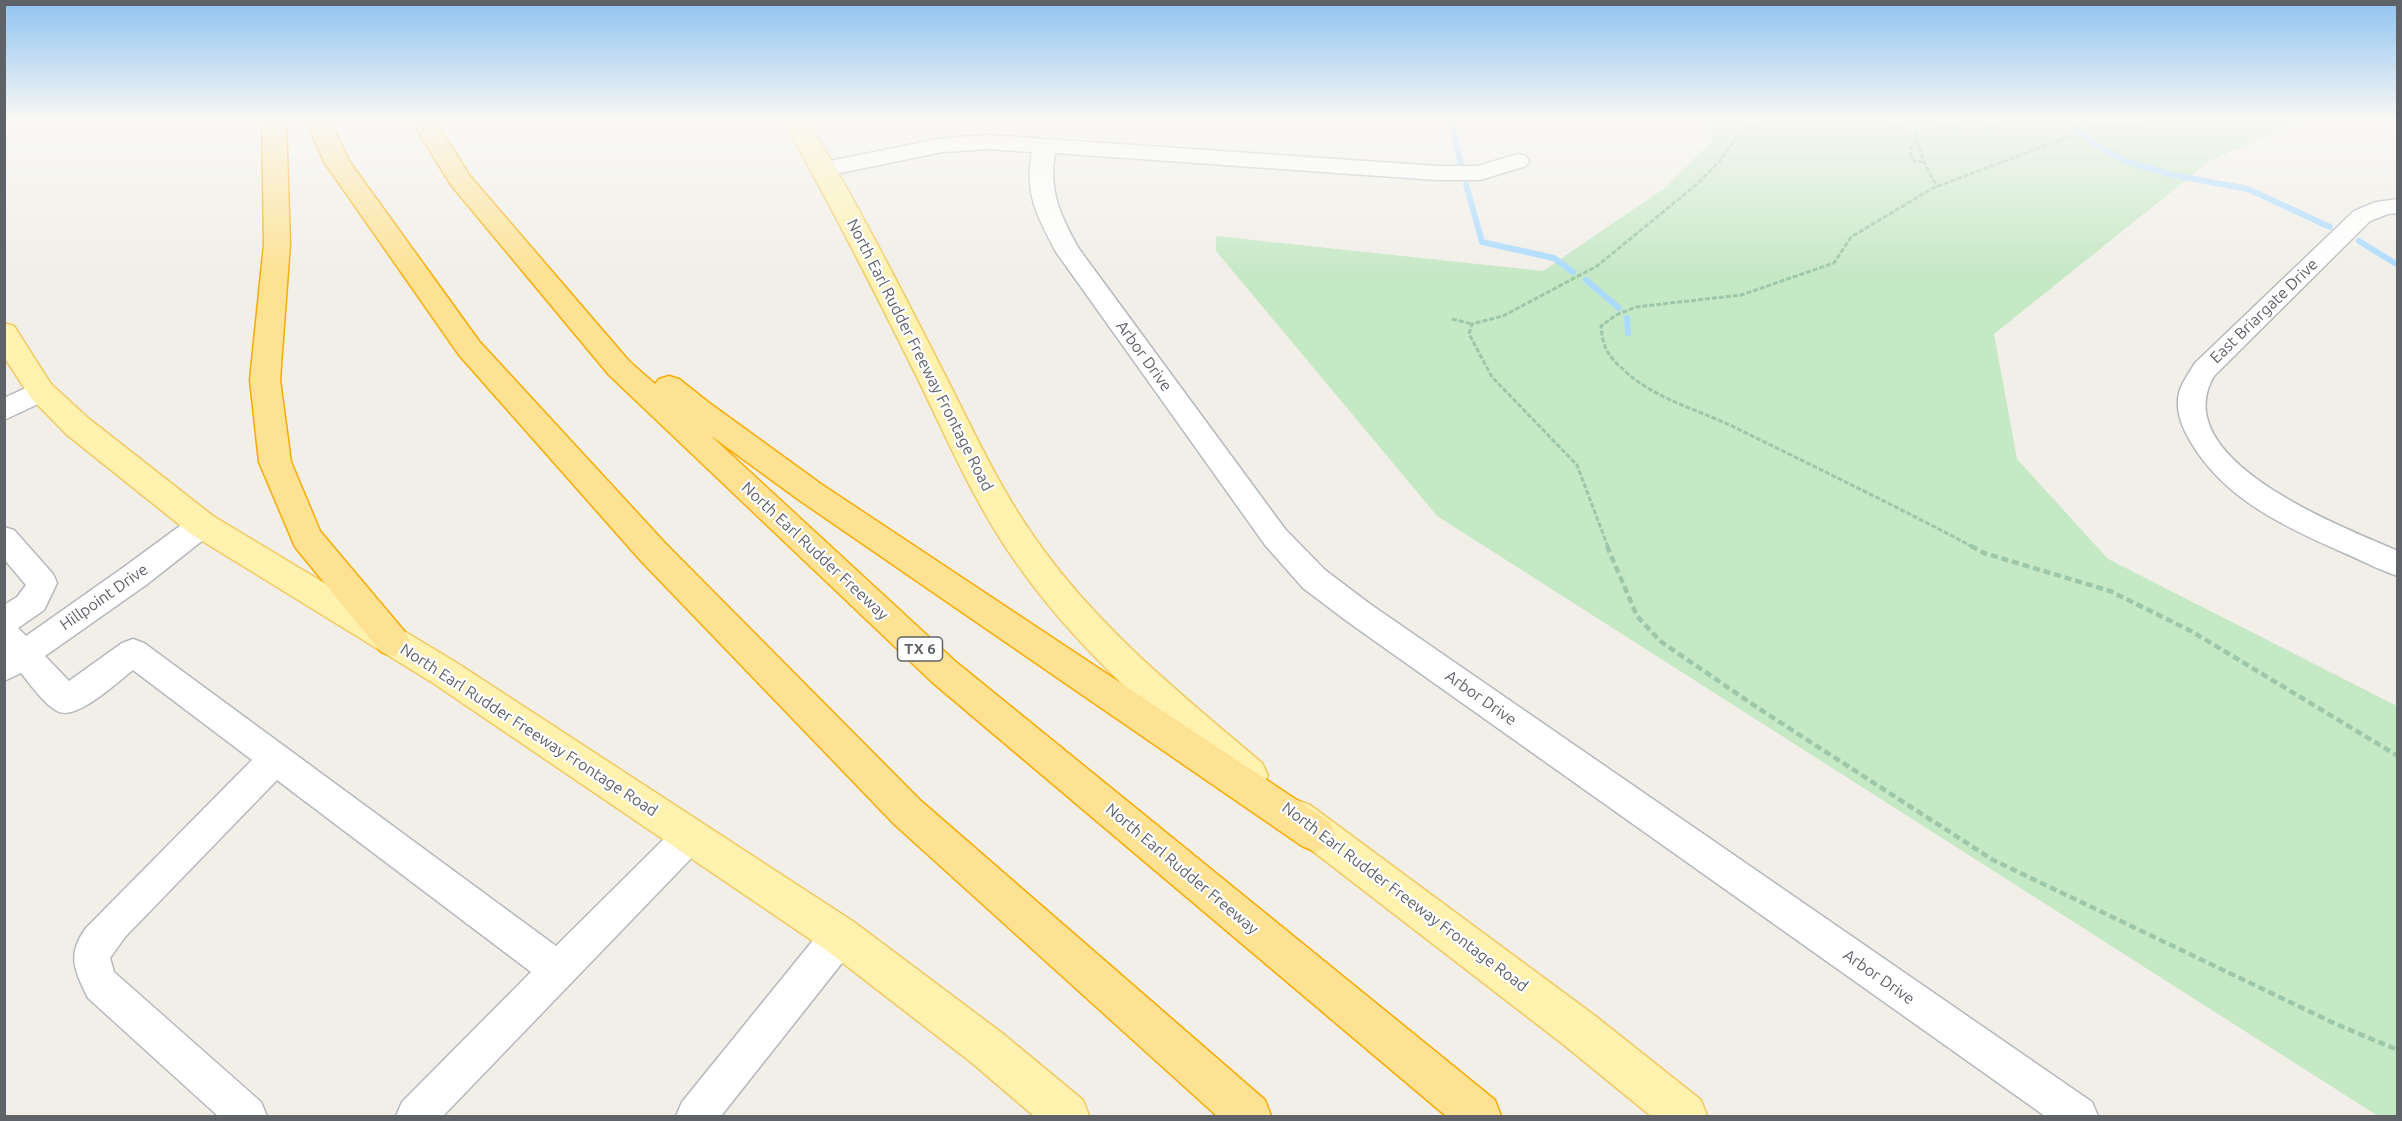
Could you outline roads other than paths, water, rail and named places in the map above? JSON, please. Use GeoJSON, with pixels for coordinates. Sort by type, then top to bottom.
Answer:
{"type":"FeatureCollection","features":[{"type":"Feature","properties":{"kind":"highway"},"geometry":{"type":"LineString","coordinates":[[275,172],[277,244],[265,380],[275,462],[307,538],[393,642]]}},
{"type":"Feature","properties":{"kind":"highway"},"geometry":{"type":"LineString","coordinates":[[344,172],[470,348],[653,552],[908,813],[1249,1116]]}},
{"type":"Feature","properties":{"kind":"highway","name":"North Earl Rudder Freeway"},"geometry":{"type":"LineString","coordinates":[[455,172],[619,368],[944,672],[1479,1116]]}},
{"type":"Feature","properties":{"kind":"highway"},"geometry":{"type":"LineString","coordinates":[[539,273],[697,410],[810,492],[1316,834]]}},
{"type":"Feature","properties":{"kind":"main road","name":"North Earl Rudder Freeway Frontage Road"},"geometry":{"type":"LineString","coordinates":[[827,172],[974,465],[1027,551],[1065,599],[1137,677],[1316,834],[1579,1030],[1685,1116]]}},
{"type":"Feature","properties":{"kind":"main road","name":"North Earl Rudder Freeway Frontage Road"},"geometry":{"type":"LineString","coordinates":[[4,333],[41,391],[76,426],[202,525],[445,673],[840,936],[987,1048],[1067,1116]]}},
{"type":"Feature","properties":{"kind":"street","name":"Arbor Drive"},"geometry":{"type":"LineString","coordinates":[[1039,172],[1039,191],[1049,217],[1068,252],[1275,537],[1314,579],[1359,613],[2078,1116]]}},
{"type":"Feature","properties":{"kind":"street"},"geometry":{"type":"LineString","coordinates":[[1427,172],[1482,172]]}},
{"type":"Feature","properties":{"kind":"street","name":"East Briargate Drive"},"geometry":{"type":"LineString","coordinates":[[2397,206],[2384,207],[2362,216],[2204,370],[2192,394],[2193,418],[2203,442],[2220,463],[2247,487],[2291,514],[2397,564]]}},
{"type":"Feature","properties":{"kind":"street"},"geometry":{"type":"LineString","coordinates":[[4,410],[41,391]]}},
{"type":"Feature","properties":{"kind":"street","name":"Hillpoint Drive"},"geometry":{"type":"LineString","coordinates":[[11,652],[135,576],[202,525]]}},
{"type":"Feature","properties":{"kind":"street"},"geometry":{"type":"LineString","coordinates":[[4,538],[42,583],[41,590],[30,604],[4,621]]}},
{"type":"Feature","properties":{"kind":"street"},"geometry":{"type":"LineString","coordinates":[[11,652],[67,701],[133,652],[559,971]]}},
{"type":"Feature","properties":{"kind":"street"},"geometry":{"type":"LineString","coordinates":[[247,1116],[101,985],[90,964],[92,949],[112,925],[275,759]]}},
{"type":"Feature","properties":{"kind":"street"},"geometry":{"type":"LineString","coordinates":[[424,1114],[691,835]]}},
{"type":"Feature","properties":{"kind":"street"},"geometry":{"type":"LineString","coordinates":[[696,1116],[840,936]]}},
{"type":"Feature","properties":{"kind":"waterway"},"geometry":{"type":"LineString","coordinates":[[2164,172],[2248,189],[2330,227]]}},
{"type":"Feature","properties":{"kind":"waterway"},"geometry":{"type":"LineString","coordinates":[[1466,184],[1482,242],[1554,258],[1573,272]]}},
{"type":"Feature","properties":{"kind":"waterway"},"geometry":{"type":"LineString","coordinates":[[2359,241],[2398,265]]}},
{"type":"Feature","properties":{"kind":"waterway"},"geometry":{"type":"LineString","coordinates":[[1586,280],[1619,308]]}},
{"type":"Feature","properties":{"kind":"waterway"},"geometry":{"type":"LineString","coordinates":[[1627,318],[1628,333]]}}]}
